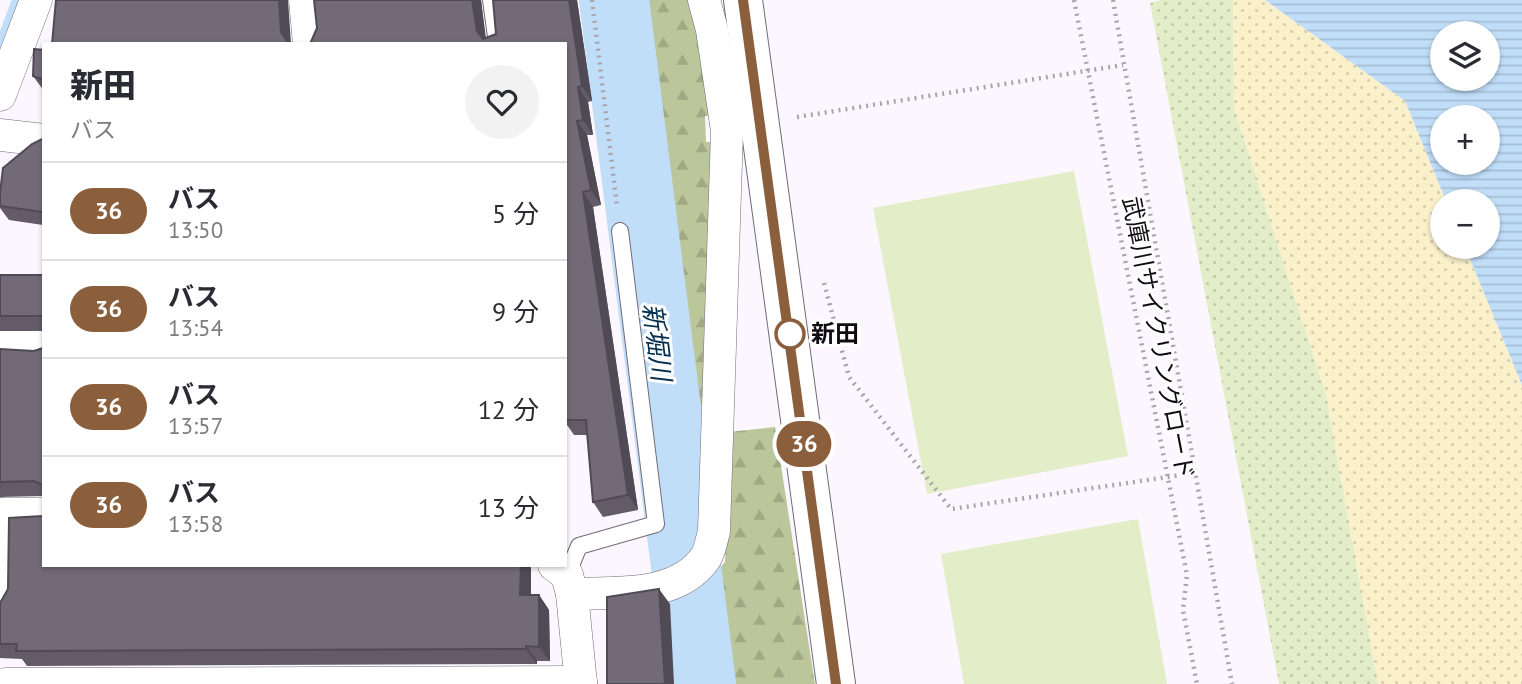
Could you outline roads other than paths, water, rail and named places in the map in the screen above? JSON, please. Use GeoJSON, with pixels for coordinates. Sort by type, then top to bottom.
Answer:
{"type":"FeatureCollection","features":[{"type":"Feature","properties":{"kind":"main road"},"geometry":{"type":"LineString","coordinates":[[743,0],[836,684]]}},
{"type":"Feature","properties":{"kind":"street"},"geometry":{"type":"LineString","coordinates":[[0,95],[36,0]]}},
{"type":"Feature","properties":{"kind":"street"},"geometry":{"type":"LineString","coordinates":[[304,0],[309,42]]}},
{"type":"Feature","properties":{"kind":"street"},"geometry":{"type":"LineString","coordinates":[[6,684],[581,683],[564,578],[661,589],[685,575],[707,556],[714,531],[758,125],[712,30],[704,0]]}},
{"type":"Feature","properties":{"kind":"street"},"geometry":{"type":"LineString","coordinates":[[0,135],[42,140]]}},
{"type":"Feature","properties":{"kind":"street"},"geometry":{"type":"LineString","coordinates":[[0,347],[42,347]]}},
{"type":"Feature","properties":{"kind":"street"},"geometry":{"type":"LineString","coordinates":[[0,603],[0,514],[42,514]]}},
{"type":"Feature","properties":{"kind":"lane"},"geometry":{"type":"LineString","coordinates":[[491,0],[497,42]]}},
{"type":"Feature","properties":{"kind":"lane"},"geometry":{"type":"LineString","coordinates":[[564,578],[579,546],[656,524],[620,231]]}},
{"type":"Feature","properties":{"kind":"water"},"geometry":{"type":"Polygon","coordinates":[[[1265,0],[1522,0],[1522,385],[1470,259],[1500,259],[1500,189],[1441,189],[1435,175],[1500,175],[1500,105],[1430,105],[1430,162],[1405,101],[1265,0]]]}},
{"type":"Feature","properties":{"kind":"waterway"},"geometry":{"type":"LineString","coordinates":[[0,48],[18,0]]}},
{"type":"Feature","properties":{"kind":"waterway","name":"新堀川"},"geometry":{"type":"LineString","coordinates":[[614,0],[701,684]]}},
{"type":"Feature","properties":{"kind":"place","name":"新田"},"geometry":{"type":"Point","coordinates":[790,334]}}]}
